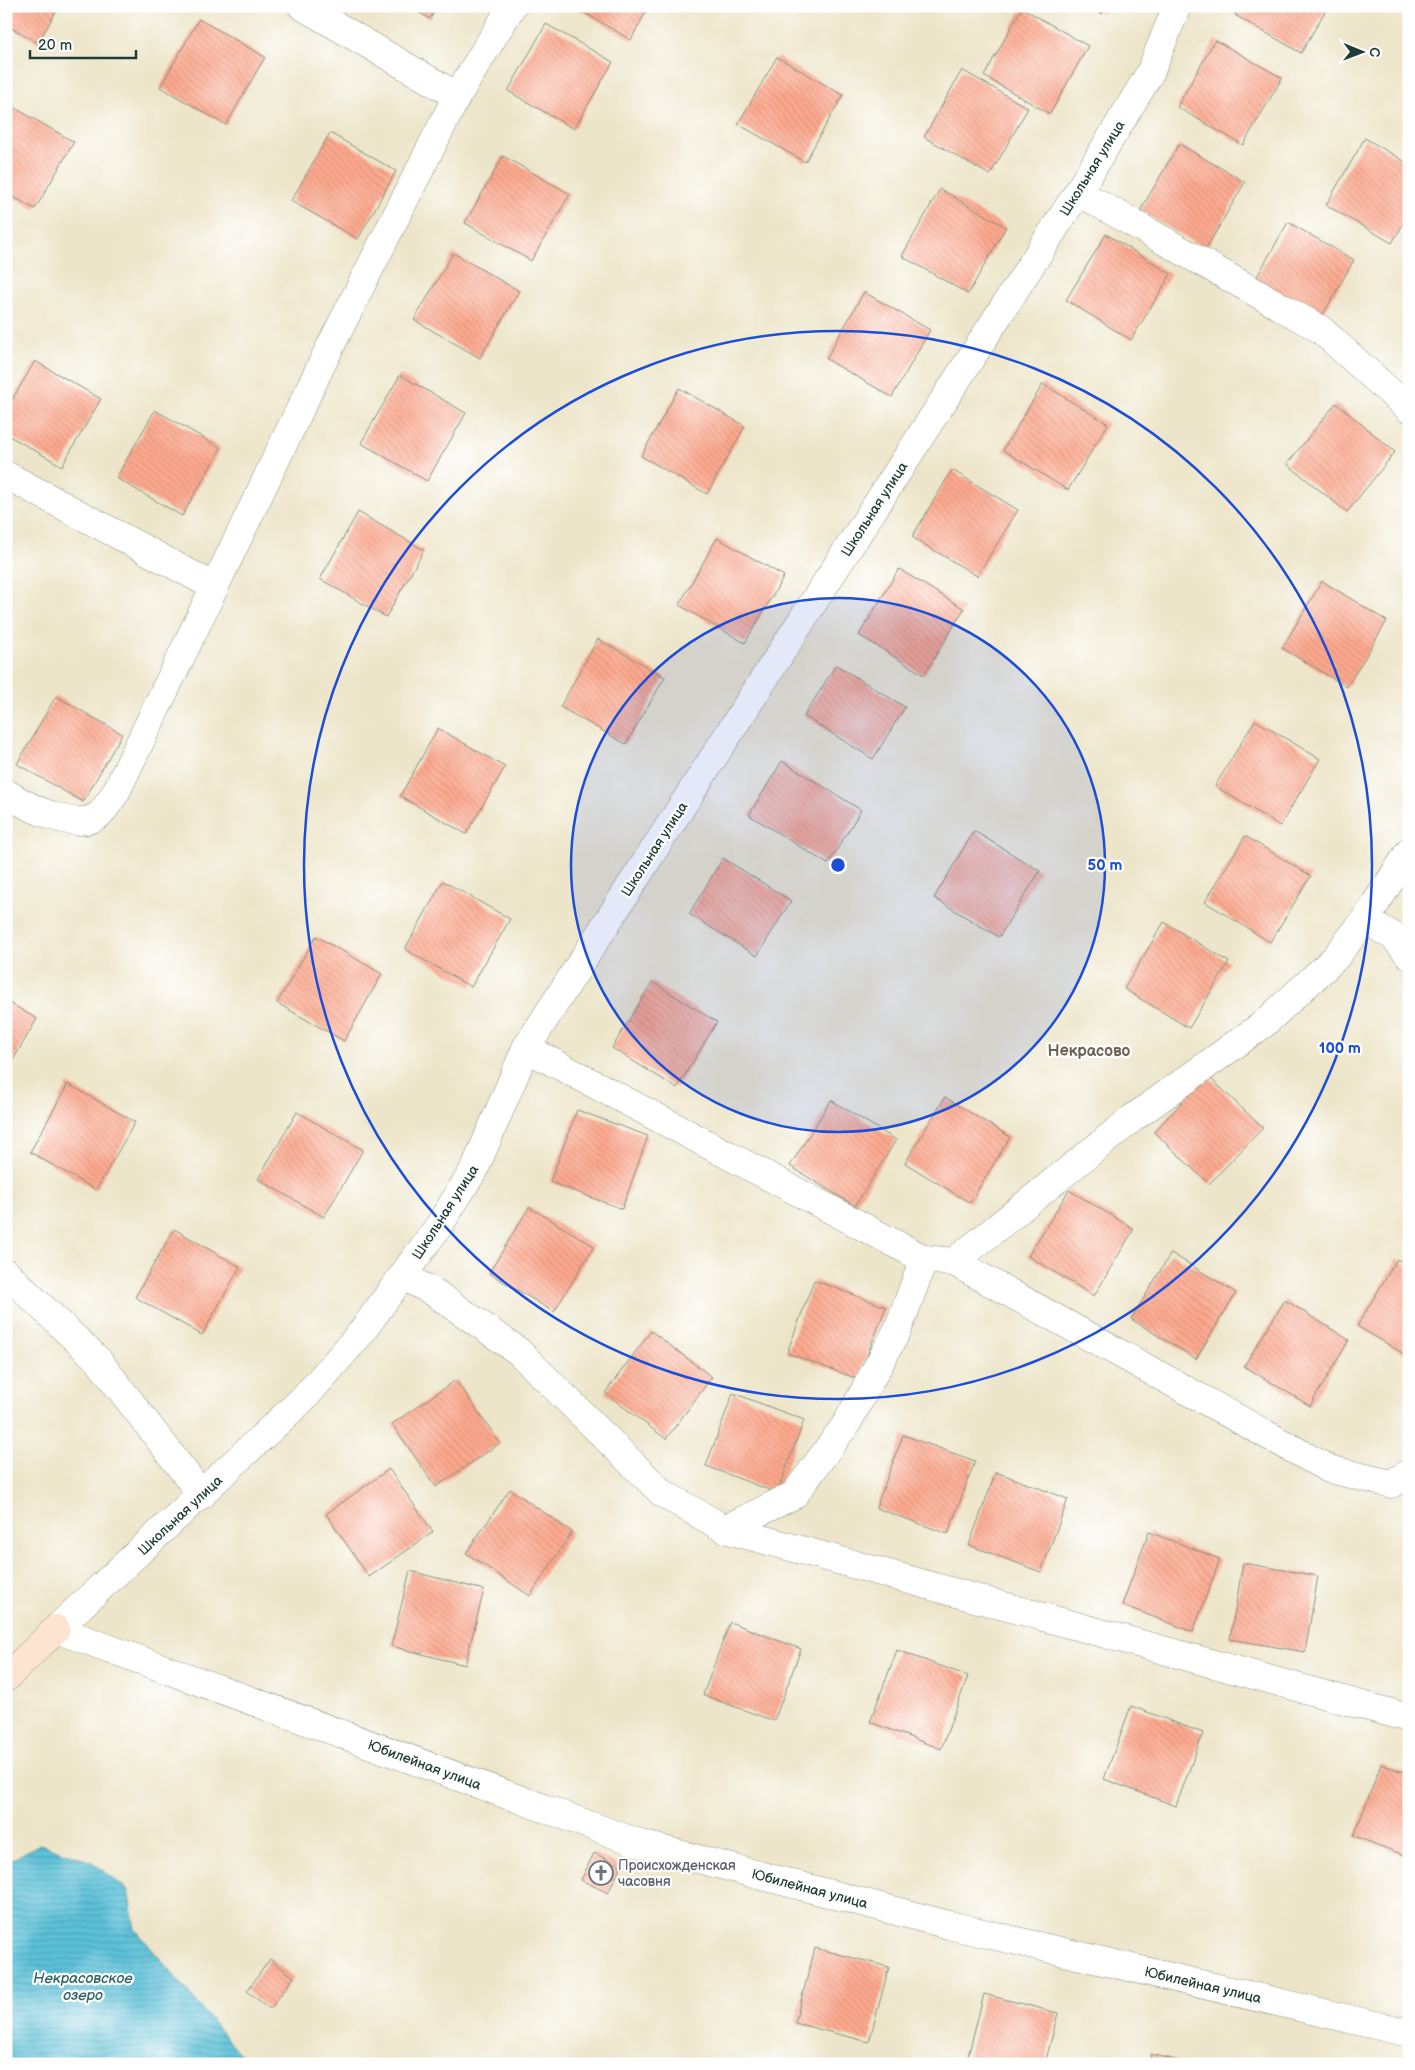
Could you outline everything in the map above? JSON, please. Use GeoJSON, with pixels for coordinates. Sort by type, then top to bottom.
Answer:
{"type":"FeatureCollection","features":[{"type":"Feature","properties":{"kind":"main road"},"geometry":{"type":"LineString","coordinates":[[6,1678],[56,1629]]}},
{"type":"Feature","properties":{"kind":"street"},"geometry":{"type":"LineString","coordinates":[[302,6],[457,96]]}},
{"type":"Feature","properties":{"kind":"street"},"geometry":{"type":"LineString","coordinates":[[6,793],[31,809],[77,822],[99,815],[116,792],[328,351],[457,96],[512,6]]}},
{"type":"Feature","properties":{"kind":"street","name":"Школьная улица"},"geometry":{"type":"LineString","coordinates":[[56,1629],[202,1495],[306,1396],[360,1334],[438,1226],[475,1168],[526,1048],[1078,192],[1150,72],[1177,6]]}},
{"type":"Feature","properties":{"kind":"street"},"geometry":{"type":"LineString","coordinates":[[1078,192],[1320,329],[1409,409]]}},
{"type":"Feature","properties":{"kind":"street"},"geometry":{"type":"LineString","coordinates":[[6,475],[215,587]]}},
{"type":"Feature","properties":{"kind":"street"},"geometry":{"type":"LineString","coordinates":[[954,1262],[1133,1118],[1264,1023],[1334,959],[1365,920],[1409,852]]}},
{"type":"Feature","properties":{"kind":"street"},"geometry":{"type":"LineString","coordinates":[[1365,920],[1393,936],[1409,955]]}},
{"type":"Feature","properties":{"kind":"street"},"geometry":{"type":"LineString","coordinates":[[526,1048],[924,1260],[954,1262],[1329,1469],[1391,1484],[1409,1473]]}},
{"type":"Feature","properties":{"kind":"street"},"geometry":{"type":"LineString","coordinates":[[725,1529],[794,1495],[847,1423],[898,1329],[924,1260]]}},
{"type":"Feature","properties":{"kind":"street"},"geometry":{"type":"LineString","coordinates":[[6,1273],[98,1360],[202,1495]]}},
{"type":"Feature","properties":{"kind":"street"},"geometry":{"type":"LineString","coordinates":[[402,1276],[435,1293],[518,1351],[662,1493],[725,1529],[1409,1718]]}},
{"type":"Feature","properties":{"kind":"street","name":"Юбилейная улица"},"geometry":{"type":"LineString","coordinates":[[56,1629],[641,1844],[949,1924],[1409,2033]]}},
{"type":"Feature","properties":{"kind":"water","name":"Некрасовское озеро"},"geometry":{"type":"Polygon","coordinates":[[[40,1844],[92,1862],[128,1890],[135,1929],[248,2064],[6,2064],[6,1863],[40,1844]]]}},
{"type":"Feature","properties":{"kind":"building"},"geometry":{"type":"Polygon","coordinates":[[[6,6],[59,6],[38,43],[6,25],[6,6]]]}},
{"type":"Feature","properties":{"kind":"building"},"geometry":{"type":"Polygon","coordinates":[[[408,6],[437,6],[430,19],[408,6]]]}},
{"type":"Feature","properties":{"kind":"building"},"geometry":{"type":"Polygon","coordinates":[[[573,6],[649,6],[631,40],[573,6]]]}},
{"type":"Feature","properties":{"kind":"building"},"geometry":{"type":"Polygon","coordinates":[[[1087,6],[1107,6],[1102,14],[1087,6]]]}},
{"type":"Feature","properties":{"kind":"building"},"geometry":{"type":"Polygon","coordinates":[[[1240,6],[1328,6],[1301,53],[1235,15],[1240,6]]]}},
{"type":"Feature","properties":{"kind":"building"},"geometry":{"type":"Polygon","coordinates":[[[1022,8],[1088,46],[1050,114],[984,76],[1022,8]]]}},
{"type":"Feature","properties":{"kind":"building"},"geometry":{"type":"Polygon","coordinates":[[[199,19],[265,57],[226,125],[160,87],[199,19]]]}},
{"type":"Feature","properties":{"kind":"building"},"geometry":{"type":"Polygon","coordinates":[[[546,24],[613,62],[574,129],[508,91],[546,24]]]}},
{"type":"Feature","properties":{"kind":"building"},"geometry":{"type":"Polygon","coordinates":[[[1215,40],[1282,78],[1243,145],[1177,107],[1215,40]]]}},
{"type":"Feature","properties":{"kind":"building"},"geometry":{"type":"Polygon","coordinates":[[[777,57],[843,95],[805,162],[738,124],[777,57]]]}},
{"type":"Feature","properties":{"kind":"building"},"geometry":{"type":"Polygon","coordinates":[[[962,70],[1028,108],[990,175],[924,137],[962,70]]]}},
{"type":"Feature","properties":{"kind":"building"},"geometry":{"type":"Polygon","coordinates":[[[8,104],[74,142],[35,209],[6,193],[8,104]]]}},
{"type":"Feature","properties":{"kind":"building"},"geometry":{"type":"Polygon","coordinates":[[[330,133],[396,171],[358,239],[291,201],[330,133]]]}},
{"type":"Feature","properties":{"kind":"building"},"geometry":{"type":"Polygon","coordinates":[[[1365,138],[1409,164],[1409,214],[1392,243],[1326,205],[1365,138]]]}},
{"type":"Feature","properties":{"kind":"building"},"geometry":{"type":"Polygon","coordinates":[[[1179,144],[1245,182],[1206,249],[1140,211],[1179,144]]]}},
{"type":"Feature","properties":{"kind":"building"},"geometry":{"type":"Polygon","coordinates":[[[503,156],[570,194],[531,261],[465,223],[503,156]]]}},
{"type":"Feature","properties":{"kind":"building"},"geometry":{"type":"Polygon","coordinates":[[[940,189],[1006,227],[968,294],[902,256],[940,189]]]}},
{"type":"Feature","properties":{"kind":"building"},"geometry":{"type":"Polygon","coordinates":[[[1288,222],[1354,260],[1316,327],[1250,289],[1288,222]]]}},
{"type":"Feature","properties":{"kind":"building"},"geometry":{"type":"Polygon","coordinates":[[[1106,234],[1171,274],[1131,340],[1066,300],[1106,234]]]}},
{"type":"Feature","properties":{"kind":"building"},"geometry":{"type":"Polygon","coordinates":[[[453,253],[519,291],[480,358],[414,320],[453,253]]]}},
{"type":"Feature","properties":{"kind":"building"},"geometry":{"type":"Polygon","coordinates":[[[864,292],[930,330],[892,397],[826,359],[864,292]]]}},
{"type":"Feature","properties":{"kind":"building"},"geometry":{"type":"Polygon","coordinates":[[[35,361],[101,399],[62,466],[6,434],[6,410],[35,361]]]}},
{"type":"Feature","properties":{"kind":"building"},"geometry":{"type":"Polygon","coordinates":[[[400,375],[466,413],[427,481],[361,443],[400,375]]]}},
{"type":"Feature","properties":{"kind":"building"},"geometry":{"type":"Polygon","coordinates":[[[1043,384],[1108,424],[1068,490],[1003,450],[1043,384]]]}},
{"type":"Feature","properties":{"kind":"building"},"geometry":{"type":"Polygon","coordinates":[[[679,388],[745,426],[707,494],[641,456],[679,388]]]}},
{"type":"Feature","properties":{"kind":"building"},"geometry":{"type":"Polygon","coordinates":[[[1336,403],[1395,452],[1347,512],[1287,464],[1336,403]]]}},
{"type":"Feature","properties":{"kind":"building"},"geometry":{"type":"Polygon","coordinates":[[[155,410],[221,448],[182,516],[116,478],[155,410]]]}},
{"type":"Feature","properties":{"kind":"building"},"geometry":{"type":"Polygon","coordinates":[[[952,470],[1018,510],[977,576],[912,537],[952,470]]]}},
{"type":"Feature","properties":{"kind":"building"},"geometry":{"type":"Polygon","coordinates":[[[358,512],[424,550],[386,617],[320,579],[358,512]]]}},
{"type":"Feature","properties":{"kind":"building"},"geometry":{"type":"Polygon","coordinates":[[[717,538],[784,576],[745,643],[679,605],[717,538]]]}},
{"type":"Feature","properties":{"kind":"building"},"geometry":{"type":"Polygon","coordinates":[[[899,569],[964,609],[924,675],[859,635],[899,569]]]}},
{"type":"Feature","properties":{"kind":"building"},"geometry":{"type":"Polygon","coordinates":[[[1322,581],[1387,621],[1347,687],[1282,648],[1322,581]]]}},
{"type":"Feature","properties":{"kind":"building"},"geometry":{"type":"Polygon","coordinates":[[[598,639],[665,677],[626,744],[560,707],[598,639]]]}},
{"type":"Feature","properties":{"kind":"building"},"geometry":{"type":"Polygon","coordinates":[[[836,665],[905,707],[873,759],[804,716],[836,665]]]}},
{"type":"Feature","properties":{"kind":"building"},"geometry":{"type":"Polygon","coordinates":[[[56,696],[122,734],[83,802],[17,764],[56,696]]]}},
{"type":"Feature","properties":{"kind":"building"},"geometry":{"type":"Polygon","coordinates":[[[1255,720],[1320,759],[1280,826],[1215,786],[1255,720]]]}},
{"type":"Feature","properties":{"kind":"building"},"geometry":{"type":"Polygon","coordinates":[[[438,728],[505,767],[466,834],[400,796],[438,728]]]}},
{"type":"Feature","properties":{"kind":"building"},"geometry":{"type":"Polygon","coordinates":[[[782,761],[861,810],[828,864],[749,815],[782,761]]]}},
{"type":"Feature","properties":{"kind":"building"},"geometry":{"type":"Polygon","coordinates":[[[974,831],[1040,871],[999,937],[934,898],[974,831]]]}},
{"type":"Feature","properties":{"kind":"building"},"geometry":{"type":"Polygon","coordinates":[[[1245,836],[1311,876],[1270,942],[1205,902],[1245,836]]]}},
{"type":"Feature","properties":{"kind":"building"},"geometry":{"type":"Polygon","coordinates":[[[723,858],[791,901],[757,956],[689,914],[723,858]]]}},
{"type":"Feature","properties":{"kind":"building"},"geometry":{"type":"Polygon","coordinates":[[[443,881],[510,919],[471,987],[405,949],[443,881]]]}},
{"type":"Feature","properties":{"kind":"building"},"geometry":{"type":"Polygon","coordinates":[[[1164,922],[1229,962],[1189,1028],[1124,989],[1164,922]]]}},
{"type":"Feature","properties":{"kind":"building"},"geometry":{"type":"Polygon","coordinates":[[[316,936],[382,974],[344,1041],[277,1003],[316,936]]]}},
{"type":"Feature","properties":{"kind":"building"},"geometry":{"type":"Polygon","coordinates":[[[652,982],[717,1022],[677,1088],[612,1048],[652,982]]]}},
{"type":"Feature","properties":{"kind":"building"},"geometry":{"type":"Polygon","coordinates":[[[6,1001],[37,1019],[6,1072],[6,1001]]]}},
{"type":"Feature","properties":{"kind":"building"},"geometry":{"type":"Polygon","coordinates":[[[1207,1075],[1263,1128],[1209,1184],[1154,1132],[1207,1075]]]}},
{"type":"Feature","properties":{"kind":"building"},"geometry":{"type":"Polygon","coordinates":[[[68,1084],[135,1122],[96,1190],[30,1152],[68,1084]]]}},
{"type":"Feature","properties":{"kind":"building"},"geometry":{"type":"Polygon","coordinates":[[[945,1097],[1010,1137],[970,1203],[905,1163],[945,1097]]]}},
{"type":"Feature","properties":{"kind":"building"},"geometry":{"type":"Polygon","coordinates":[[[831,1100],[896,1140],[855,1206],[790,1166],[831,1100]]]}},
{"type":"Feature","properties":{"kind":"building"},"geometry":{"type":"Polygon","coordinates":[[[577,1110],[648,1136],[622,1209],[550,1182],[577,1110]]]}},
{"type":"Feature","properties":{"kind":"building"},"geometry":{"type":"Polygon","coordinates":[[[297,1112],[363,1150],[324,1217],[258,1179],[297,1112]]]}},
{"type":"Feature","properties":{"kind":"building"},"geometry":{"type":"Polygon","coordinates":[[[1069,1190],[1134,1229],[1094,1296],[1028,1256],[1069,1190]]]}},
{"type":"Feature","properties":{"kind":"building"},"geometry":{"type":"Polygon","coordinates":[[[529,1207],[594,1246],[554,1312],[489,1273],[529,1207]]]}},
{"type":"Feature","properties":{"kind":"building"},"geometry":{"type":"Polygon","coordinates":[[[174,1229],[240,1267],[202,1335],[135,1297],[174,1229]]]}},
{"type":"Feature","properties":{"kind":"building"},"geometry":{"type":"Polygon","coordinates":[[[1171,1253],[1236,1293],[1196,1359],[1131,1319],[1171,1253]]]}},
{"type":"Feature","properties":{"kind":"building"},"geometry":{"type":"Polygon","coordinates":[[[1397,1259],[1409,1266],[1409,1357],[1357,1326],[1397,1259]]]}},
{"type":"Feature","properties":{"kind":"building"},"geometry":{"type":"Polygon","coordinates":[[[814,1280],[886,1307],[858,1379],[787,1353],[814,1280]]]}},
{"type":"Feature","properties":{"kind":"building"},"geometry":{"type":"Polygon","coordinates":[[[1285,1300],[1349,1340],[1310,1406],[1244,1366],[1285,1300]]]}},
{"type":"Feature","properties":{"kind":"building"},"geometry":{"type":"Polygon","coordinates":[[[651,1331],[712,1377],[666,1439],[605,1393],[651,1331]]]}},
{"type":"Feature","properties":{"kind":"building"},"geometry":{"type":"Polygon","coordinates":[[[456,1380],[500,1443],[436,1487],[392,1424],[456,1380]]]}},
{"type":"Feature","properties":{"kind":"building"},"geometry":{"type":"Polygon","coordinates":[[[733,1393],[804,1420],[777,1493],[706,1466],[733,1393]]]}},
{"type":"Feature","properties":{"kind":"building"},"geometry":{"type":"Polygon","coordinates":[[[903,1435],[975,1461],[948,1534],[876,1508],[903,1435]]]}},
{"type":"Feature","properties":{"kind":"building"},"geometry":{"type":"Polygon","coordinates":[[[389,1469],[433,1532],[369,1577],[326,1514],[389,1469]]]}},
{"type":"Feature","properties":{"kind":"building"},"geometry":{"type":"Polygon","coordinates":[[[996,1472],[1068,1499],[1041,1572],[969,1545],[996,1472]]]}},
{"type":"Feature","properties":{"kind":"building"},"geometry":{"type":"Polygon","coordinates":[[[510,1489],[572,1532],[530,1596],[466,1553],[510,1489]]]}},
{"type":"Feature","properties":{"kind":"building"},"geometry":{"type":"Polygon","coordinates":[[[1149,1532],[1220,1559],[1193,1632],[1122,1605],[1149,1532]]]}},
{"type":"Feature","properties":{"kind":"building"},"geometry":{"type":"Polygon","coordinates":[[[1243,1563],[1318,1576],[1305,1652],[1230,1639],[1243,1563]]]}},
{"type":"Feature","properties":{"kind":"building"},"geometry":{"type":"Polygon","coordinates":[[[410,1571],[484,1590],[465,1665],[391,1646],[410,1571]]]}},
{"type":"Feature","properties":{"kind":"building"},"geometry":{"type":"Polygon","coordinates":[[[730,1622],[801,1649],[774,1721],[703,1695],[730,1622]]]}},
{"type":"Feature","properties":{"kind":"building"},"geometry":{"type":"Polygon","coordinates":[[[897,1650],[968,1676],[941,1749],[870,1722],[897,1650]]]}},
{"type":"Feature","properties":{"kind":"building"},"geometry":{"type":"Polygon","coordinates":[[[1131,1706],[1203,1733],[1176,1806],[1104,1779],[1131,1706]]]}},
{"type":"Feature","properties":{"kind":"building"},"geometry":{"type":"Polygon","coordinates":[[[1381,1764],[1409,1774],[1409,1857],[1354,1836],[1381,1764]]]}},
{"type":"Feature","properties":{"kind":"building","name":"Происхожденская часовня"},"geometry":{"type":"Polygon","coordinates":[[[594,1853],[621,1866],[608,1893],[581,1880],[594,1853]]]}},
{"type":"Feature","properties":{"kind":"building"},"geometry":{"type":"Polygon","coordinates":[[[815,1948],[889,1967],[869,2042],[795,2023],[815,1948]]]}},
{"type":"Feature","properties":{"kind":"building"},"geometry":{"type":"Polygon","coordinates":[[[270,1959],[294,1977],[270,2009],[247,1991],[270,1959]]]}},
{"type":"Feature","properties":{"kind":"building"},"geometry":{"type":"Polygon","coordinates":[[[984,1994],[1058,2013],[1045,2064],[966,2064],[984,1994]]]}},
{"type":"Feature","properties":{"kind":"building"},"geometry":{"type":"Polygon","coordinates":[[[1151,2054],[1188,2063],[1188,2064],[1149,2064],[1151,2054]]]}},
{"type":"Feature","properties":{"kind":"place","name":"Происхожденская часовня"},"geometry":{"type":"Point","coordinates":[601,1873]}},
{"type":"Feature","properties":{"kind":"district","name":"Некрасово"},"geometry":{"type":"Point","coordinates":[1089,1050]}}]}
